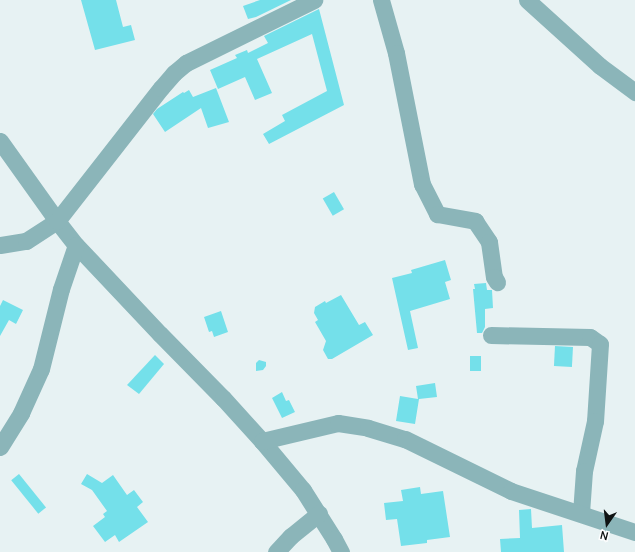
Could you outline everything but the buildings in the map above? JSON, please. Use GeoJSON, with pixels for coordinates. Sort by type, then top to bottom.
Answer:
{"type":"FeatureCollection","features":[{"type":"Feature","properties":{"kind":"street"},"geometry":{"type":"LineString","coordinates":[[0,245],[26,241],[57,221],[174,73],[186,63],[314,0]]}},
{"type":"Feature","properties":{"kind":"street"},"geometry":{"type":"LineString","coordinates":[[381,0],[396,52],[422,184],[438,214],[475,221],[489,242],[494,278],[497,282]]}},
{"type":"Feature","properties":{"kind":"street"},"geometry":{"type":"LineString","coordinates":[[526,0],[600,66],[635,92]]}},
{"type":"Feature","properties":{"kind":"street"},"geometry":{"type":"LineString","coordinates":[[0,141],[76,245],[223,398],[262,441],[303,490],[319,513],[341,552]]}},
{"type":"Feature","properties":{"kind":"street"},"geometry":{"type":"LineString","coordinates":[[0,447],[21,413],[41,368],[59,295],[76,245]]}},
{"type":"Feature","properties":{"kind":"street"},"geometry":{"type":"LineString","coordinates":[[491,334],[590,337],[600,344],[595,421],[584,471],[581,513]]}},
{"type":"Feature","properties":{"kind":"street"},"geometry":{"type":"LineString","coordinates":[[262,441],[338,423],[368,428],[405,438],[511,491],[635,532]]}},
{"type":"Feature","properties":{"kind":"street"},"geometry":{"type":"LineString","coordinates":[[276,552],[291,536],[319,513]]}}]}
